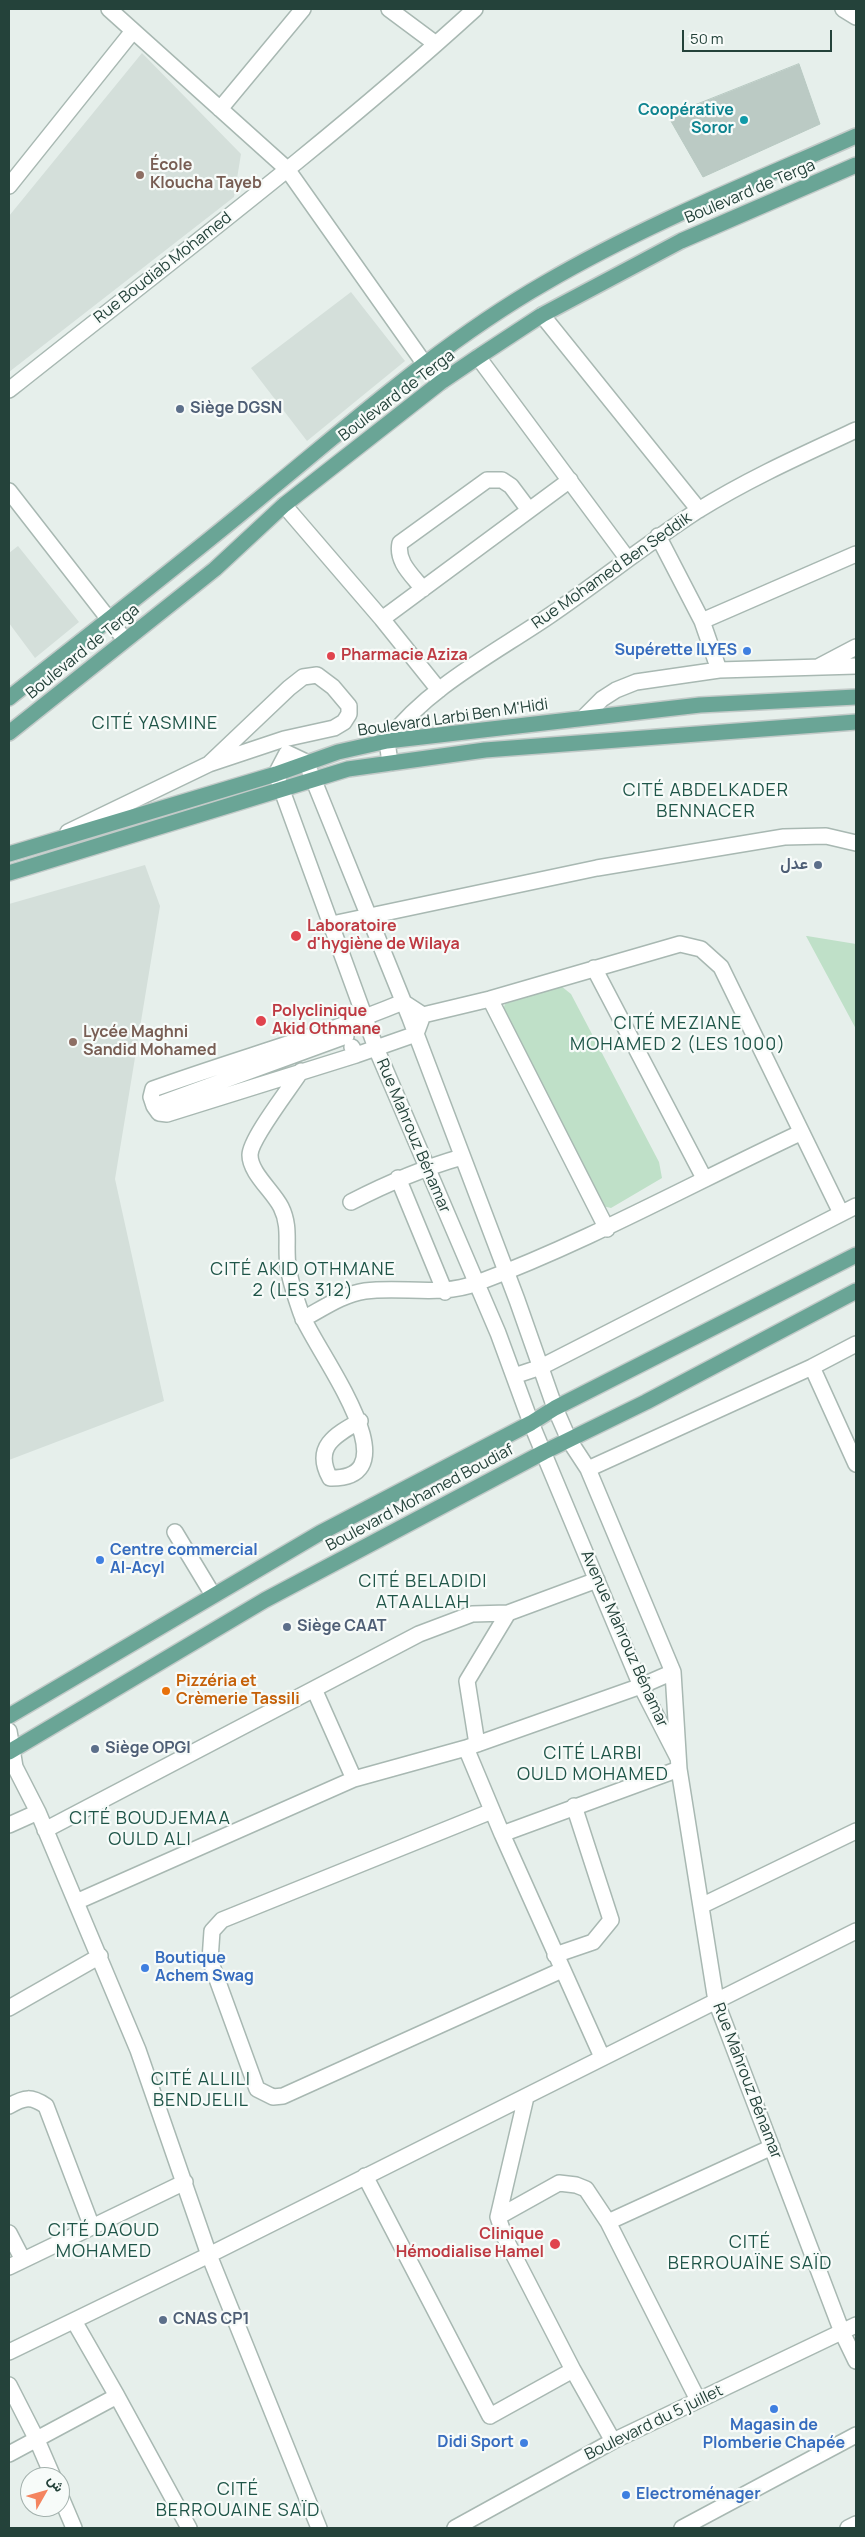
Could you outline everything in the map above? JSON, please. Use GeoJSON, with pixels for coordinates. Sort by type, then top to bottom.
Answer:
{"type":"FeatureCollection","features":[{"type":"Feature","properties":{"kind":"main road","name":"Boulevard de Terga"},"geometry":{"type":"LineString","coordinates":[[9,698],[180,565],[424,363],[497,313],[553,278],[660,223],[856,136]]}},
{"type":"Feature","properties":{"kind":"main road","name":"Boulevard de Terga"},"geometry":{"type":"LineString","coordinates":[[9,733],[215,568],[284,505],[441,382],[478,357],[542,315],[681,241],[856,165]]}},
{"type":"Feature","properties":{"kind":"main road","name":"Boulevard Larbi Ben M'Hidi"},"geometry":{"type":"LineString","coordinates":[[9,854],[276,774],[338,752],[387,741],[700,705],[856,697]]}},
{"type":"Feature","properties":{"kind":"main road"},"geometry":{"type":"LineString","coordinates":[[9,872],[314,781],[348,769],[485,750],[856,722]]}},
{"type":"Feature","properties":{"kind":"main road","name":"Boulevard Mohamed Boudiaf"},"geometry":{"type":"LineString","coordinates":[[9,1716],[320,1533],[531,1423],[555,1408],[856,1255]]}},
{"type":"Feature","properties":{"kind":"main road","name":"Boulevard Mohamed Boudiaf"},"geometry":{"type":"LineString","coordinates":[[11,1758],[265,1600],[544,1452],[646,1402],[856,1290]]}},
{"type":"Feature","properties":{"kind":"street"},"geometry":{"type":"LineString","coordinates":[[109,9],[287,169],[424,363],[441,382]]}},
{"type":"Feature","properties":{"kind":"street"},"geometry":{"type":"LineString","coordinates":[[220,109],[303,9]]}},
{"type":"Feature","properties":{"kind":"street"},"geometry":{"type":"LineString","coordinates":[[389,9],[436,44]]}},
{"type":"Feature","properties":{"kind":"street","name":"Rue Boudiab Mohamed"},"geometry":{"type":"LineString","coordinates":[[9,390],[287,169],[475,9]]}},
{"type":"Feature","properties":{"kind":"street"},"geometry":{"type":"LineString","coordinates":[[843,9],[856,17]]}},
{"type":"Feature","properties":{"kind":"street"},"geometry":{"type":"LineString","coordinates":[[9,186],[134,31]]}},
{"type":"Feature","properties":{"kind":"street"},"geometry":{"type":"LineString","coordinates":[[542,315],[699,510]]}},
{"type":"Feature","properties":{"kind":"street"},"geometry":{"type":"LineString","coordinates":[[478,357],[627,558]]}},
{"type":"Feature","properties":{"kind":"street","name":"Rue Mohamed Ben Seddik"},"geometry":{"type":"LineString","coordinates":[[387,741],[412,713],[439,690],[551,615],[658,536],[768,470],[856,430]]}},
{"type":"Feature","properties":{"kind":"street"},"geometry":{"type":"LineString","coordinates":[[423,589],[401,561],[398,552],[400,543],[487,480],[502,480],[511,486],[529,510]]}},
{"type":"Feature","properties":{"kind":"street"},"geometry":{"type":"LineString","coordinates":[[382,619],[570,480]]}},
{"type":"Feature","properties":{"kind":"street"},"geometry":{"type":"LineString","coordinates":[[9,490],[125,640]]}},
{"type":"Feature","properties":{"kind":"street"},"geometry":{"type":"LineString","coordinates":[[284,505],[382,619],[439,690]]}},
{"type":"Feature","properties":{"kind":"street"},"geometry":{"type":"LineString","coordinates":[[658,536],[702,621],[720,670]]}},
{"type":"Feature","properties":{"kind":"street"},"geometry":{"type":"LineString","coordinates":[[702,621],[856,554]]}},
{"type":"Feature","properties":{"kind":"street"},"geometry":{"type":"LineString","coordinates":[[815,669],[856,647]]}},
{"type":"Feature","properties":{"kind":"street"},"geometry":{"type":"LineString","coordinates":[[583,718],[602,699],[616,690],[636,682],[720,670],[815,669],[856,666]]}},
{"type":"Feature","properties":{"kind":"street"},"geometry":{"type":"LineString","coordinates":[[44,843],[209,764],[285,746],[334,728],[344,722],[349,714],[349,706],[333,687],[317,676],[302,677],[209,764]]}},
{"type":"Feature","properties":{"kind":"street"},"geometry":{"type":"LineString","coordinates":[[387,741],[390,763]]}},
{"type":"Feature","properties":{"kind":"street"},"geometry":{"type":"LineString","coordinates":[[285,746],[306,762],[314,781],[416,1034],[506,1271],[555,1408]]}},
{"type":"Feature","properties":{"kind":"street"},"geometry":{"type":"LineString","coordinates":[[276,774],[285,746]]}},
{"type":"Feature","properties":{"kind":"street","name":"Rue Mahrouz Bénamar"},"geometry":{"type":"LineString","coordinates":[[276,774],[332,924],[364,1018],[514,1376],[531,1423]]}},
{"type":"Feature","properties":{"kind":"street"},"geometry":{"type":"LineString","coordinates":[[332,924],[597,868],[784,837],[826,836],[856,843]]}},
{"type":"Feature","properties":{"kind":"street"},"geometry":{"type":"LineString","coordinates":[[403,1002],[423,1014],[490,999],[680,944],[702,949],[721,967],[800,1133],[842,1213]]}},
{"type":"Feature","properties":{"kind":"street"},"geometry":{"type":"LineString","coordinates":[[594,968],[704,1178]]}},
{"type":"Feature","properties":{"kind":"street"},"geometry":{"type":"LineString","coordinates":[[490,999],[607,1229]]}},
{"type":"Feature","properties":{"kind":"street"},"geometry":{"type":"LineString","coordinates":[[403,1002],[364,1018],[344,1032],[223,1064],[153,1089],[151,1097],[154,1106],[159,1113],[167,1114],[356,1055],[416,1034]]}},
{"type":"Feature","properties":{"kind":"street"},"geometry":{"type":"LineString","coordinates":[[416,1034],[423,1014]]}},
{"type":"Feature","properties":{"kind":"street"},"geometry":{"type":"LineString","coordinates":[[344,1032],[356,1055]]}},
{"type":"Feature","properties":{"kind":"street"},"geometry":{"type":"LineString","coordinates":[[302,1072],[261,1130],[250,1154],[251,1163],[281,1206],[288,1225],[287,1264],[303,1319],[360,1421]]}},
{"type":"Feature","properties":{"kind":"street"},"geometry":{"type":"LineString","coordinates":[[303,1319],[348,1295],[365,1291],[445,1292],[476,1284],[607,1229],[704,1178],[800,1133]]}},
{"type":"Feature","properties":{"kind":"street"},"geometry":{"type":"LineString","coordinates":[[351,1202],[398,1178],[427,1166],[462,1157]]}},
{"type":"Feature","properties":{"kind":"street"},"geometry":{"type":"LineString","coordinates":[[398,1178],[445,1292]]}},
{"type":"Feature","properties":{"kind":"street"},"geometry":{"type":"LineString","coordinates":[[514,1376],[541,1367],[856,1206]]}},
{"type":"Feature","properties":{"kind":"street"},"geometry":{"type":"LineString","coordinates":[[588,1470],[812,1367],[856,1344]]}},
{"type":"Feature","properties":{"kind":"street"},"geometry":{"type":"LineString","coordinates":[[812,1367],[856,1464]]}},
{"type":"Feature","properties":{"kind":"street","name":"Avenue Mahrouz Bénamar"},"geometry":{"type":"LineString","coordinates":[[555,1408],[569,1440],[588,1470],[673,1672],[679,1764]]}},
{"type":"Feature","properties":{"kind":"street","name":"Avenue Mahrouz Bénamar"},"geometry":{"type":"LineString","coordinates":[[531,1423],[641,1686],[679,1764]]}},
{"type":"Feature","properties":{"kind":"street"},"geometry":{"type":"LineString","coordinates":[[174,1532],[213,1595]]}},
{"type":"Feature","properties":{"kind":"street"},"geometry":{"type":"LineString","coordinates":[[45,1830],[419,1634],[472,1614],[508,1613],[597,1580]]}},
{"type":"Feature","properties":{"kind":"street"},"geometry":{"type":"LineString","coordinates":[[508,1613],[467,1681],[472,1746],[492,1811],[602,2057]]}},
{"type":"Feature","properties":{"kind":"street"},"geometry":{"type":"LineString","coordinates":[[76,1902],[354,1779],[472,1746],[641,1686],[673,1672]]}},
{"type":"Feature","properties":{"kind":"street"},"geometry":{"type":"LineString","coordinates":[[314,1689],[354,1779]]}},
{"type":"Feature","properties":{"kind":"street"},"geometry":{"type":"LineString","coordinates":[[9,1731],[11,1758],[38,1812],[138,2050],[210,2255],[319,2528]]}},
{"type":"Feature","properties":{"kind":"street"},"geometry":{"type":"LineString","coordinates":[[502,1834],[679,1764]]}},
{"type":"Feature","properties":{"kind":"street","name":"Rue Mahrouz Bénamar"},"geometry":{"type":"LineString","coordinates":[[679,1764],[716,2001],[842,2332],[856,2362]]}},
{"type":"Feature","properties":{"kind":"street"},"geometry":{"type":"LineString","coordinates":[[555,1955],[593,1942],[611,1920],[574,1806]]}},
{"type":"Feature","properties":{"kind":"street"},"geometry":{"type":"LineString","coordinates":[[492,1811],[222,1920],[212,1931],[210,1960],[257,2089],[273,2097],[284,2096],[562,1970]]}},
{"type":"Feature","properties":{"kind":"street"},"geometry":{"type":"LineString","coordinates":[[9,1825],[38,1812]]}},
{"type":"Feature","properties":{"kind":"street"},"geometry":{"type":"LineString","coordinates":[[701,1906],[856,1831]]}},
{"type":"Feature","properties":{"kind":"street"},"geometry":{"type":"LineString","coordinates":[[9,2352],[210,2255],[856,1931]]}},
{"type":"Feature","properties":{"kind":"street"},"geometry":{"type":"LineString","coordinates":[[9,2008],[100,1956]]}},
{"type":"Feature","properties":{"kind":"street"},"geometry":{"type":"LineString","coordinates":[[526,2096],[498,2217],[505,2238],[573,2370],[613,2441]]}},
{"type":"Feature","properties":{"kind":"street"},"geometry":{"type":"LineString","coordinates":[[9,2106],[21,2100],[35,2098],[46,2106],[92,2227]]}},
{"type":"Feature","properties":{"kind":"street"},"geometry":{"type":"LineString","coordinates":[[608,2222],[772,2147]]}},
{"type":"Feature","properties":{"kind":"street"},"geometry":{"type":"LineString","coordinates":[[365,2176],[490,2416],[573,2370]]}},
{"type":"Feature","properties":{"kind":"street"},"geometry":{"type":"LineString","coordinates":[[9,2266],[185,2182]]}},
{"type":"Feature","properties":{"kind":"street"},"geometry":{"type":"LineString","coordinates":[[498,2217],[559,2184],[576,2185],[586,2189],[608,2222],[698,2400]]}},
{"type":"Feature","properties":{"kind":"street"},"geometry":{"type":"LineString","coordinates":[[9,2233],[23,2260]]}},
{"type":"Feature","properties":{"kind":"street"},"geometry":{"type":"LineString","coordinates":[[74,2321],[189,2528]]}},
{"type":"Feature","properties":{"kind":"street","name":"Boulevard du 5 juillet"},"geometry":{"type":"LineString","coordinates":[[455,2528],[613,2441],[856,2325]]}},
{"type":"Feature","properties":{"kind":"street"},"geometry":{"type":"LineString","coordinates":[[9,2385],[37,2440],[48,2467]]}},
{"type":"Feature","properties":{"kind":"street"},"geometry":{"type":"LineString","coordinates":[[9,2454],[117,2396]]}},
{"type":"Feature","properties":{"kind":"street"},"geometry":{"type":"LineString","coordinates":[[682,2528],[856,2435]]}},
{"type":"Feature","properties":{"kind":"street"},"geometry":{"type":"LineString","coordinates":[[848,2528],[856,2524]]}},
{"type":"Feature","properties":{"kind":"shaded area","name":"École Kloucha Tayeb"},"geometry":{"type":"Polygon","coordinates":[[[142,53],[241,154],[234,197],[9,372],[9,216],[142,53]]]}},
{"type":"Feature","properties":{"kind":"shaded area"},"geometry":{"type":"Polygon","coordinates":[[[351,292],[405,361],[307,441],[251,368],[351,292]]]}},
{"type":"Feature","properties":{"kind":"shaded area"},"geometry":{"type":"Polygon","coordinates":[[[18,546],[79,622],[35,658],[9,623],[9,553],[18,546]]]}},
{"type":"Feature","properties":{"kind":"shaded area","name":"Lycée Maghni Sandid Mohamed"},"geometry":{"type":"Polygon","coordinates":[[[145,865],[160,906],[115,1179],[164,1401],[9,1460],[9,904],[145,865]]]}},
{"type":"Feature","properties":{"kind":"green space"},"geometry":{"type":"Polygon","coordinates":[[[806,936],[856,944],[856,1029],[806,936]]]}},
{"type":"Feature","properties":{"kind":"green space"},"geometry":{"type":"Polygon","coordinates":[[[561,986],[571,994],[659,1162],[662,1178],[611,1208],[598,1205],[501,1015],[505,1004],[561,986]]]}},
{"type":"Feature","properties":{"kind":"building","name":"Coopérative Soror"},"geometry":{"type":"Polygon","coordinates":[[[799,64],[820,124],[703,177],[668,116],[799,64]]]}},
{"type":"Feature","properties":{"kind":"place","name":"Coopérative Soror"},"geometry":{"type":"Point","coordinates":[744,120]}},
{"type":"Feature","properties":{"kind":"place","name":"École Kloucha Tayeb"},"geometry":{"type":"Point","coordinates":[140,175]}},
{"type":"Feature","properties":{"kind":"place","name":"Siège DGSN"},"geometry":{"type":"Point","coordinates":[180,409]}},
{"type":"Feature","properties":{"kind":"place","name":"Supérette ILYES"},"geometry":{"type":"Point","coordinates":[747,651]}},
{"type":"Feature","properties":{"kind":"place","name":"Pharmacie Aziza"},"geometry":{"type":"Point","coordinates":[331,656]}},
{"type":"Feature","properties":{"kind":"place","name":"عدل"},"geometry":{"type":"Point","coordinates":[818,865]}},
{"type":"Feature","properties":{"kind":"place","name":"Laboratoire d'hygiène de Wilaya"},"geometry":{"type":"Point","coordinates":[296,936]}},
{"type":"Feature","properties":{"kind":"place","name":"Polyclinique Akid Othmane"},"geometry":{"type":"Point","coordinates":[261,1021]}},
{"type":"Feature","properties":{"kind":"place","name":"Lycée Maghni Sandid Mohamed"},"geometry":{"type":"Point","coordinates":[73,1042]}},
{"type":"Feature","properties":{"kind":"place","name":"Centre commercial Al-Acyl"},"geometry":{"type":"Point","coordinates":[100,1560]}},
{"type":"Feature","properties":{"kind":"place","name":"Siège CAAT"},"geometry":{"type":"Point","coordinates":[287,1627]}},
{"type":"Feature","properties":{"kind":"place","name":"Pizzéria et Crèmerie Tassili"},"geometry":{"type":"Point","coordinates":[166,1691]}},
{"type":"Feature","properties":{"kind":"place","name":"Siège OPGI"},"geometry":{"type":"Point","coordinates":[95,1749]}},
{"type":"Feature","properties":{"kind":"place","name":"Boutique Achem Swag"},"geometry":{"type":"Point","coordinates":[145,1968]}},
{"type":"Feature","properties":{"kind":"place","name":"Clinique Hémodialise Hamel"},"geometry":{"type":"Point","coordinates":[555,2244]}},
{"type":"Feature","properties":{"kind":"place","name":"CNAS CP1"},"geometry":{"type":"Point","coordinates":[163,2320]}},
{"type":"Feature","properties":{"kind":"place","name":"Magasin de Plomberie Chapée"},"geometry":{"type":"Point","coordinates":[774,2409]}},
{"type":"Feature","properties":{"kind":"place","name":"Didi Sport"},"geometry":{"type":"Point","coordinates":[524,2443]}},
{"type":"Feature","properties":{"kind":"place","name":"Electroménager"},"geometry":{"type":"Point","coordinates":[626,2495]}},
{"type":"Feature","properties":{"kind":"district","name":"CITÉ YASMINE"},"geometry":{"type":"Point","coordinates":[155,724]}},
{"type":"Feature","properties":{"kind":"district","name":"CITÉ ABDELKADER BENNACER"},"geometry":{"type":"Point","coordinates":[706,801]}},
{"type":"Feature","properties":{"kind":"district","name":"CITÉ MEZIANE MOHAMED 2 (LES 1000)"},"geometry":{"type":"Point","coordinates":[678,1034]}},
{"type":"Feature","properties":{"kind":"district","name":"CITÉ AKID OTHMANE 2 (LES 312)"},"geometry":{"type":"Point","coordinates":[303,1280]}},
{"type":"Feature","properties":{"kind":"district","name":"CITÉ BELADIDI ATAALLAH"},"geometry":{"type":"Point","coordinates":[423,1592]}},
{"type":"Feature","properties":{"kind":"district","name":"CITÉ LARBI OULD MOHAMED"},"geometry":{"type":"Point","coordinates":[593,1764]}},
{"type":"Feature","properties":{"kind":"district","name":"CITÉ BOUDJEMAA OULD ALI"},"geometry":{"type":"Point","coordinates":[150,1829]}},
{"type":"Feature","properties":{"kind":"district","name":"CITÉ ALLILI BENDJELIL"},"geometry":{"type":"Point","coordinates":[201,2090]}},
{"type":"Feature","properties":{"kind":"district","name":"CITÉ DAOUD MOHAMED"},"geometry":{"type":"Point","coordinates":[104,2241]}},
{"type":"Feature","properties":{"kind":"district","name":"CITÉ BERROUAÏNE SAÏD"},"geometry":{"type":"Point","coordinates":[750,2253]}},
{"type":"Feature","properties":{"kind":"district","name":"CITÉ BERROUAINE SAÏD"},"geometry":{"type":"Point","coordinates":[238,2500]}}]}
